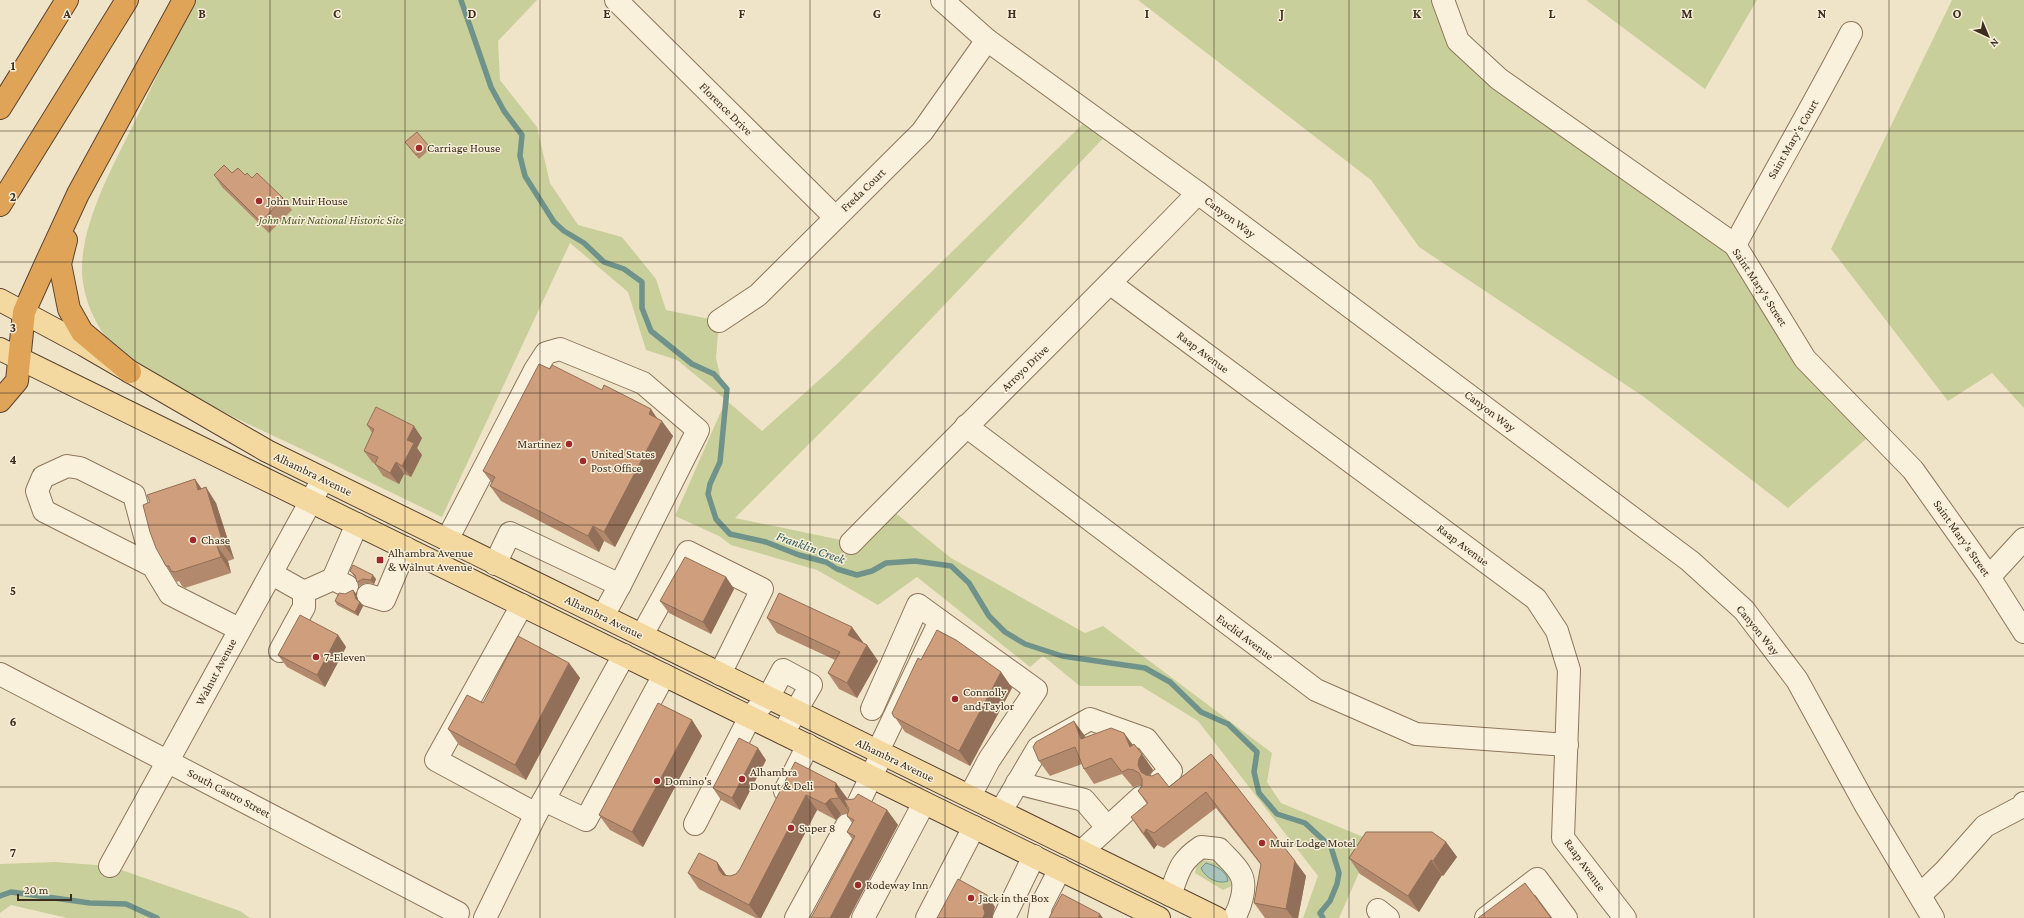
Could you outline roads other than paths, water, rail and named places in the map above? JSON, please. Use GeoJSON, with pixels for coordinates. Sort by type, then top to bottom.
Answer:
{"type":"FeatureCollection","features":[{"type":"Feature","properties":{"kind":"highway"},"geometry":{"type":"LineString","coordinates":[[0,108],[67,0]]}},
{"type":"Feature","properties":{"kind":"highway"},"geometry":{"type":"LineString","coordinates":[[0,204],[127,0]]}},
{"type":"Feature","properties":{"kind":"highway"},"geometry":{"type":"LineString","coordinates":[[0,401],[17,381],[9,354],[24,312],[78,194],[184,0]]}},
{"type":"Feature","properties":{"kind":"highway"},"geometry":{"type":"LineString","coordinates":[[78,194],[60,264],[69,308],[82,332],[130,372]]}},
{"type":"Feature","properties":{"kind":"main road","name":"Alhambra Avenue"},"geometry":{"type":"LineString","coordinates":[[0,300],[130,372],[243,438],[323,479],[1217,918]]}},
{"type":"Feature","properties":{"kind":"main road"},"geometry":{"type":"LineString","coordinates":[[9,354],[1034,856],[1145,915]]}},
{"type":"Feature","properties":{"kind":"street","name":"Florence Drive"},"geometry":{"type":"LineString","coordinates":[[616,0],[835,217]]}},
{"type":"Feature","properties":{"kind":"street","name":"Canyon Way"},"geometry":{"type":"LineString","coordinates":[[942,0],[987,40],[1198,193],[1690,561],[1744,610],[1797,680],[1865,804],[1933,918]]}},
{"type":"Feature","properties":{"kind":"street","name":"Saint Mary's Street"},"geometry":{"type":"LineString","coordinates":[[1443,0],[1458,41],[1499,80],[1735,245],[1805,359],[1913,470],[1989,577],[2024,632]]}},
{"type":"Feature","properties":{"kind":"street","name":"Saint Mary's Court"},"geometry":{"type":"LineString","coordinates":[[1735,245],[1770,179],[1815,102],[1851,33]]}},
{"type":"Feature","properties":{"kind":"street","name":"Freda Court"},"geometry":{"type":"LineString","coordinates":[[719,321],[758,295],[922,132],[987,40]]}},
{"type":"Feature","properties":{"kind":"street","name":"Arroyo Drive"},"geometry":{"type":"LineString","coordinates":[[851,542],[966,426],[1111,284],[1198,193]]}},
{"type":"Feature","properties":{"kind":"street","name":"Raap Avenue"},"geometry":{"type":"LineString","coordinates":[[1111,284],[1536,599],[1557,631],[1569,670],[1563,838],[1625,918]]}},
{"type":"Feature","properties":{"kind":"street"},"geometry":{"type":"LineString","coordinates":[[447,540],[534,370],[546,353],[560,349],[643,384],[698,430],[603,616]]}},
{"type":"Feature","properties":{"kind":"street","name":"Euclid Avenue"},"geometry":{"type":"LineString","coordinates":[[966,426],[1316,690],[1416,734],[1567,745]]}},
{"type":"Feature","properties":{"kind":"street"},"geometry":{"type":"LineString","coordinates":[[153,566],[44,511],[37,491],[43,477],[66,466],[80,468],[134,495],[153,566],[170,594],[239,629]]}},
{"type":"Feature","properties":{"kind":"street","name":"Walnut Avenue"},"geometry":{"type":"LineString","coordinates":[[110,866],[168,762],[239,629],[272,574],[323,479]]}},
{"type":"Feature","properties":{"kind":"street"},"geometry":{"type":"LineString","coordinates":[[272,574],[304,592],[340,582],[357,524]]}},
{"type":"Feature","properties":{"kind":"street"},"geometry":{"type":"LineString","coordinates":[[495,564],[510,533],[620,585]]}},
{"type":"Feature","properties":{"kind":"street"},"geometry":{"type":"LineString","coordinates":[[1989,577],[2024,539]]}},
{"type":"Feature","properties":{"kind":"street"},"geometry":{"type":"LineString","coordinates":[[368,595],[384,600],[406,548]]}},
{"type":"Feature","properties":{"kind":"street"},"geometry":{"type":"LineString","coordinates":[[642,635],[688,552],[762,589],[720,674]]}},
{"type":"Feature","properties":{"kind":"street"},"geometry":{"type":"LineString","coordinates":[[280,651],[304,607],[304,592]]}},
{"type":"Feature","properties":{"kind":"street"},"geometry":{"type":"LineString","coordinates":[[522,605],[436,760],[540,807],[586,820],[664,675]]}},
{"type":"Feature","properties":{"kind":"street"},"geometry":{"type":"LineString","coordinates":[[872,709],[918,605],[1036,690],[989,760],[970,796]]}},
{"type":"Feature","properties":{"kind":"street"},"geometry":{"type":"LineString","coordinates":[[858,804],[940,621]]}},
{"type":"Feature","properties":{"kind":"street"},"geometry":{"type":"LineString","coordinates":[[485,918],[540,807],[624,655]]}},
{"type":"Feature","properties":{"kind":"street"},"geometry":{"type":"LineString","coordinates":[[695,824],[750,717],[768,698],[783,670],[811,685],[783,734]]}},
{"type":"Feature","properties":{"kind":"street","name":"South Castro Street"},"geometry":{"type":"LineString","coordinates":[[0,674],[458,913]]}},
{"type":"Feature","properties":{"kind":"street"},"geometry":{"type":"LineString","coordinates":[[1001,811],[1038,748],[1090,719],[1146,739],[1171,771],[1161,779]]}},
{"type":"Feature","properties":{"kind":"street"},"geometry":{"type":"LineString","coordinates":[[776,810],[808,745]]}},
{"type":"Feature","properties":{"kind":"street"},"geometry":{"type":"LineString","coordinates":[[1017,783],[1084,800],[1107,827]]}},
{"type":"Feature","properties":{"kind":"street"},"geometry":{"type":"LineString","coordinates":[[1082,851],[1141,797]]}},
{"type":"Feature","properties":{"kind":"street"},"geometry":{"type":"LineString","coordinates":[[1920,895],[1944,872],[1985,826],[2024,806],[2024,802]]}},
{"type":"Feature","properties":{"kind":"street"},"geometry":{"type":"LineString","coordinates":[[863,918],[924,803]]}},
{"type":"Feature","properties":{"kind":"street"},"geometry":{"type":"LineString","coordinates":[[796,918],[846,826]]}},
{"type":"Feature","properties":{"kind":"street"},"geometry":{"type":"LineString","coordinates":[[926,918],[974,827]]}},
{"type":"Feature","properties":{"kind":"street"},"geometry":{"type":"LineString","coordinates":[[1170,895],[1179,870],[1187,857],[1201,847],[1219,849],[1242,876],[1243,894],[1240,908],[1234,918]]}},
{"type":"Feature","properties":{"kind":"street"},"geometry":{"type":"LineString","coordinates":[[1004,918],[1034,856]]}},
{"type":"Feature","properties":{"kind":"street"},"geometry":{"type":"LineString","coordinates":[[1039,918],[1041,906],[1060,869]]}},
{"type":"Feature","properties":{"kind":"street"},"geometry":{"type":"LineString","coordinates":[[1486,918],[1537,879],[1566,918]]}},
{"type":"Feature","properties":{"kind":"water"},"geometry":{"type":"Polygon","coordinates":[[[1206,863],[1217,867],[1226,874],[1228,881],[1220,882],[1208,877],[1201,868],[1206,863]]]}},
{"type":"Feature","properties":{"kind":"waterway","name":"Franklin Creek"},"geometry":{"type":"LineString","coordinates":[[461,0],[491,87],[504,111],[522,135],[520,156],[525,176],[554,222],[564,231],[584,243],[604,262],[624,269],[642,282],[642,308],[651,331],[692,364],[714,374],[727,389],[720,462],[710,484],[708,494],[716,519],[730,534],[766,542],[799,555],[826,562],[837,569],[857,575],[872,571],[886,563],[915,561],[951,566],[969,583],[989,616],[1005,632],[1025,644],[1062,656],[1145,668],[1170,682],[1201,712],[1228,724],[1257,752],[1254,772],[1259,793],[1277,814],[1305,823],[1331,847],[1339,873],[1337,884],[1330,901],[1320,913],[1323,918]]}},
{"type":"Feature","properties":{"kind":"waterway"},"geometry":{"type":"LineString","coordinates":[[0,896],[11,892],[90,903],[126,904],[157,918]]}},
{"type":"Feature","properties":{"kind":"place","name":"Carriage House"},"geometry":{"type":"Point","coordinates":[419,148]}},
{"type":"Feature","properties":{"kind":"place","name":"John Muir House"},"geometry":{"type":"Point","coordinates":[259,201]}},
{"type":"Feature","properties":{"kind":"place","name":"Martinez"},"geometry":{"type":"Point","coordinates":[569,444]}},
{"type":"Feature","properties":{"kind":"place","name":"United States Post Office"},"geometry":{"type":"Point","coordinates":[583,461]}},
{"type":"Feature","properties":{"kind":"place","name":"Chase"},"geometry":{"type":"Point","coordinates":[193,540]}},
{"type":"Feature","properties":{"kind":"place","name":"Alhambra Avenue & Walnut Avenue"},"geometry":{"type":"Point","coordinates":[380,560]}},
{"type":"Feature","properties":{"kind":"place","name":"7-Eleven"},"geometry":{"type":"Point","coordinates":[316,657]}},
{"type":"Feature","properties":{"kind":"place","name":"Connolly and Taylor"},"geometry":{"type":"Point","coordinates":[955,699]}},
{"type":"Feature","properties":{"kind":"place","name":"Alhambra Donut & Deli"},"geometry":{"type":"Point","coordinates":[742,779]}},
{"type":"Feature","properties":{"kind":"place","name":"Domino's"},"geometry":{"type":"Point","coordinates":[657,781]}},
{"type":"Feature","properties":{"kind":"place","name":"Super 8"},"geometry":{"type":"Point","coordinates":[791,828]}},
{"type":"Feature","properties":{"kind":"place","name":"Muir Lodge Motel"},"geometry":{"type":"Point","coordinates":[1262,843]}},
{"type":"Feature","properties":{"kind":"place","name":"Rodeway Inn"},"geometry":{"type":"Point","coordinates":[858,885]}},
{"type":"Feature","properties":{"kind":"place","name":"Jack in the Box"},"geometry":{"type":"Point","coordinates":[971,898]}},
{"type":"Feature","properties":{"kind":"park label","name":"John Muir National Historic Site"},"geometry":{"type":"Point","coordinates":[331,220]}}]}
